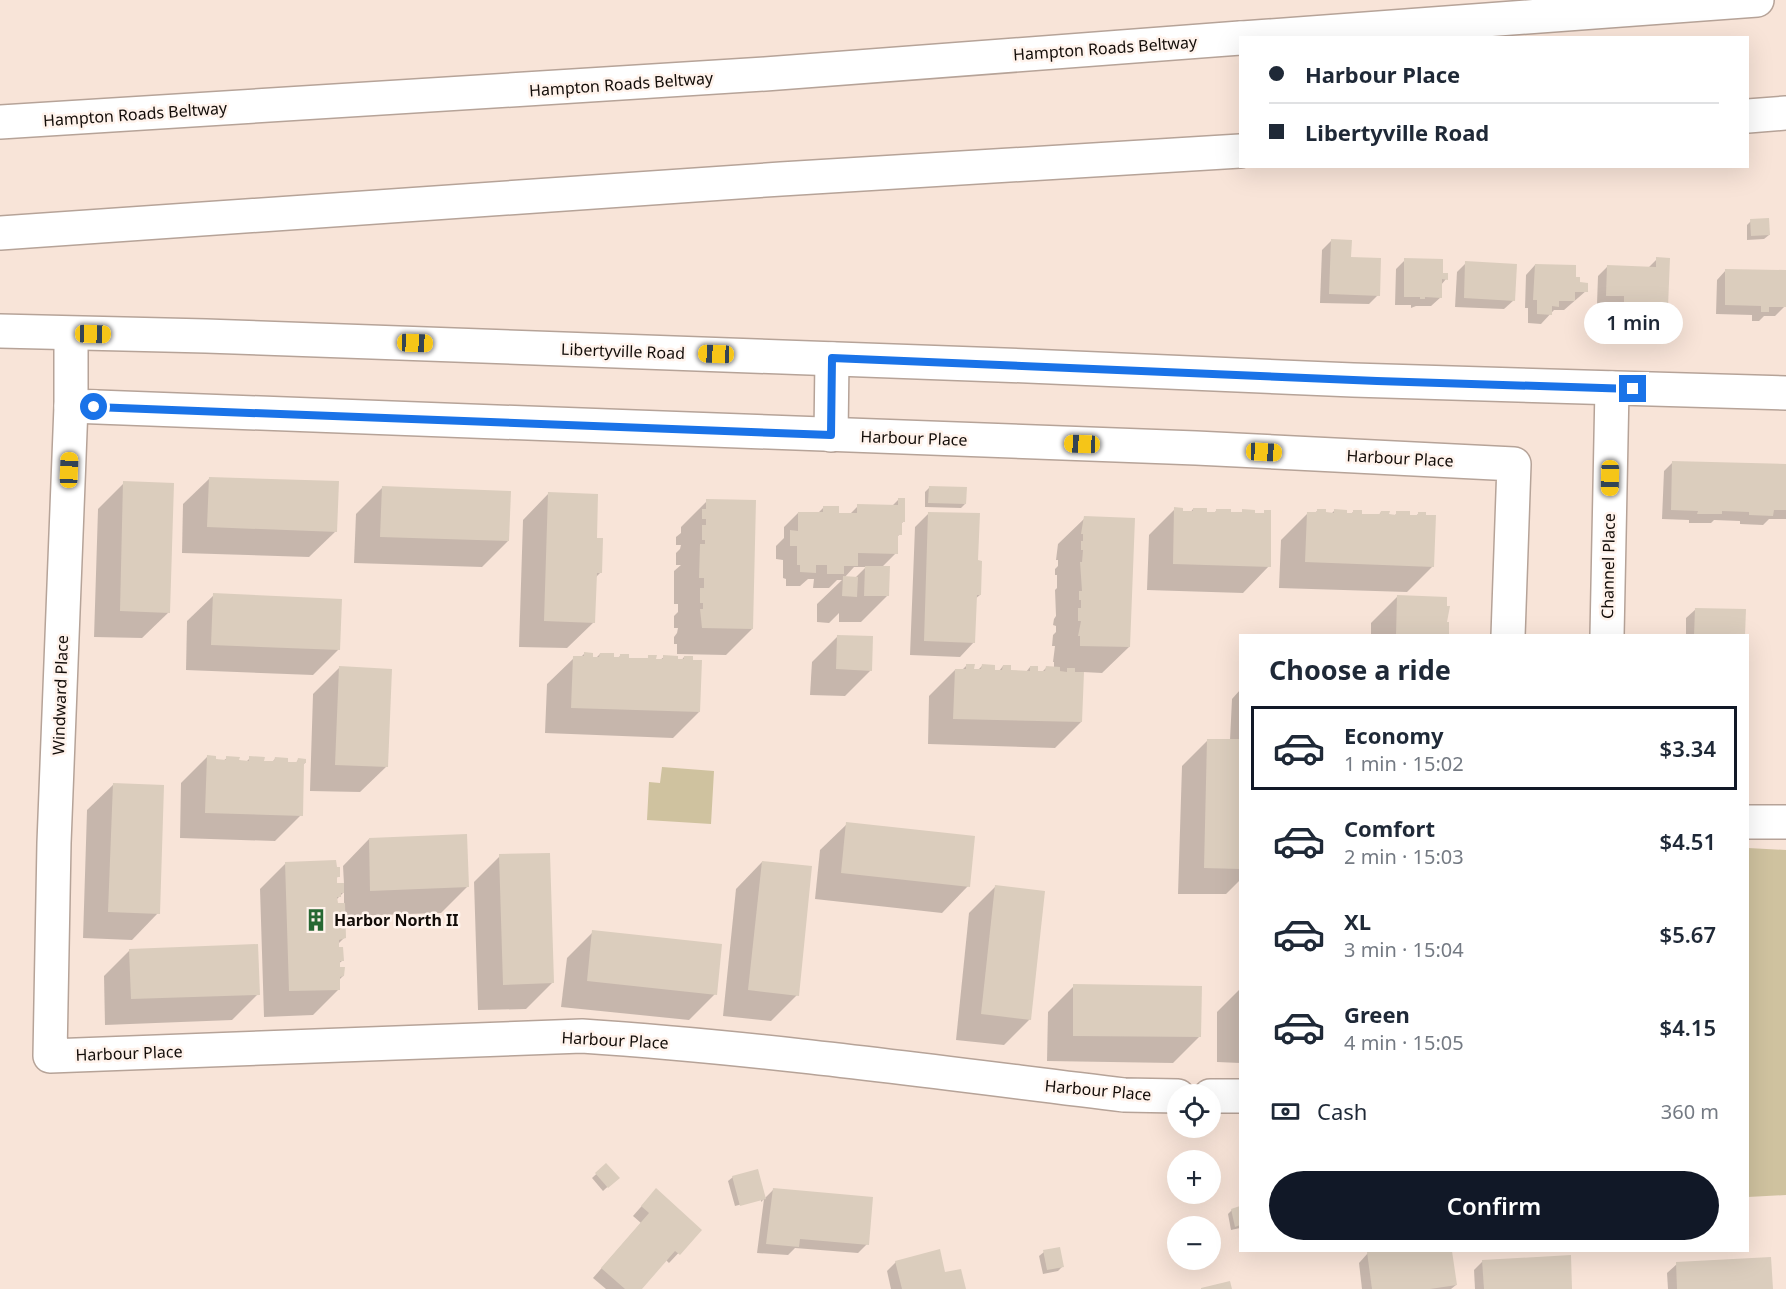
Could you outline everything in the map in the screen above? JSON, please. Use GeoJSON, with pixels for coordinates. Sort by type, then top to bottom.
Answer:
{"type":"FeatureCollection","features":[{"type":"Feature","properties":{"kind":"main road","name":"Hampton Roads Beltway"},"geometry":{"type":"LineString","coordinates":[[1268,36],[1757,0]]}},
{"type":"Feature","properties":{"kind":"main road","name":"Hampton Roads Beltway"},"geometry":{"type":"LineString","coordinates":[[0,122],[765,75],[1239,38]]}},
{"type":"Feature","properties":{"kind":"main road"},"geometry":{"type":"LineString","coordinates":[[1749,116],[1786,113]]}},
{"type":"Feature","properties":{"kind":"main road"},"geometry":{"type":"LineString","coordinates":[[0,233],[687,186],[1239,152]]}},
{"type":"Feature","properties":{"kind":"main road","name":"Libertyville Road"},"geometry":{"type":"LineString","coordinates":[[0,332],[206,336],[1786,393]]}},
{"type":"Feature","properties":{"kind":"main road","name":"Windward Place"},"geometry":{"type":"LineString","coordinates":[[50,1056],[54,843],[71,406],[71,334]]}},
{"type":"Feature","properties":{"kind":"main road"},"geometry":{"type":"LineString","coordinates":[[831,435],[832,358]]}},
{"type":"Feature","properties":{"kind":"main road","name":"Channel Place"},"geometry":{"type":"LineString","coordinates":[[1607,634],[1612,388]]}},
{"type":"Feature","properties":{"kind":"main road","name":"Harbour Place"},"geometry":{"type":"LineString","coordinates":[[71,406],[1196,448],[1514,464],[1508,634]]}},
{"type":"Feature","properties":{"kind":"main road"},"geometry":{"type":"LineString","coordinates":[[1749,822],[1786,822]]}},
{"type":"Feature","properties":{"kind":"main road","name":"Harbour Place"},"geometry":{"type":"LineString","coordinates":[[50,1056],[582,1036],[663,1041],[766,1052],[1124,1095],[1167,1096]]}},
{"type":"Feature","properties":{"kind":"main road"},"geometry":{"type":"LineString","coordinates":[[1221,1096],[1239,1096]]}},
{"type":"Feature","properties":{"kind":"shaded area"},"geometry":{"type":"Polygon","coordinates":[[[662,767],[714,771],[711,824],[647,820],[649,782],[660,783],[662,767]]]}},
{"type":"Feature","properties":{"kind":"shaded area"},"geometry":{"type":"Polygon","coordinates":[[[1749,848],[1786,850],[1786,1195],[1749,1197],[1749,848]]]}},
{"type":"Feature","properties":{"kind":"building"},"geometry":{"type":"Polygon","coordinates":[[[1769,218],[1770,235],[1751,236],[1750,219],[1769,218]]]}},
{"type":"Feature","properties":{"kind":"building"},"geometry":{"type":"Polygon","coordinates":[[[1331,239],[1352,240],[1351,257],[1381,258],[1380,296],[1329,294],[1331,239]]]}},
{"type":"Feature","properties":{"kind":"building"},"geometry":{"type":"Polygon","coordinates":[[[1656,257],[1670,258],[1668,307],[1624,306],[1624,296],[1606,296],[1607,265],[1656,267],[1656,257]]]}},
{"type":"Feature","properties":{"kind":"building"},"geometry":{"type":"Polygon","coordinates":[[[1404,258],[1443,259],[1443,273],[1448,273],[1448,280],[1442,279],[1442,298],[1404,297],[1404,258]]]}},
{"type":"Feature","properties":{"kind":"building"},"geometry":{"type":"Polygon","coordinates":[[[1465,261],[1517,264],[1515,301],[1464,298],[1465,261]]]}},
{"type":"Feature","properties":{"kind":"building"},"geometry":{"type":"Polygon","coordinates":[[[1535,264],[1576,265],[1576,277],[1580,277],[1580,282],[1588,283],[1588,292],[1575,292],[1575,301],[1559,301],[1559,307],[1552,306],[1552,315],[1537,314],[1537,300],[1533,300],[1535,264]]]}},
{"type":"Feature","properties":{"kind":"building"},"geometry":{"type":"Polygon","coordinates":[[[1725,269],[1786,270],[1786,307],[1769,307],[1769,312],[1761,312],[1761,306],[1725,305],[1725,269]]]}},
{"type":"Feature","properties":{"kind":"building"},"geometry":{"type":"Polygon","coordinates":[[[1672,461],[1786,464],[1786,510],[1774,510],[1773,516],[1749,515],[1749,512],[1722,511],[1722,514],[1697,514],[1698,511],[1671,510],[1672,461]]]}},
{"type":"Feature","properties":{"kind":"building"},"geometry":{"type":"Polygon","coordinates":[[[209,477],[339,481],[337,532],[207,527],[209,477]]]}},
{"type":"Feature","properties":{"kind":"building"},"geometry":{"type":"Polygon","coordinates":[[[123,481],[174,483],[170,613],[120,611],[123,481]]]}},
{"type":"Feature","properties":{"kind":"building"},"geometry":{"type":"Polygon","coordinates":[[[382,486],[511,491],[509,541],[380,537],[382,486]]]}},
{"type":"Feature","properties":{"kind":"building"},"geometry":{"type":"Polygon","coordinates":[[[929,486],[967,487],[966,504],[928,503],[929,486]]]}},
{"type":"Feature","properties":{"kind":"building"},"geometry":{"type":"Polygon","coordinates":[[[548,492],[598,494],[597,538],[603,538],[602,573],[597,573],[595,623],[544,621],[548,492]]]}},
{"type":"Feature","properties":{"kind":"building"},"geometry":{"type":"Polygon","coordinates":[[[898,498],[905,498],[905,522],[902,522],[902,535],[898,535],[898,554],[858,553],[858,566],[844,566],[844,574],[827,574],[827,565],[816,565],[816,573],[800,572],[800,565],[797,565],[797,546],[790,546],[790,530],[798,531],[798,512],[823,512],[823,506],[839,506],[839,513],[857,513],[857,504],[898,505],[898,498]]]}},
{"type":"Feature","properties":{"kind":"building"},"geometry":{"type":"Polygon","coordinates":[[[706,499],[756,500],[753,629],[702,628],[700,609],[703,609],[703,603],[700,603],[700,588],[704,588],[704,578],[699,578],[700,544],[705,544],[705,540],[702,540],[702,525],[706,525],[706,519],[702,519],[702,509],[706,509],[706,499]]]}},
{"type":"Feature","properties":{"kind":"building"},"geometry":{"type":"Polygon","coordinates":[[[1174,507],[1183,508],[1183,511],[1207,508],[1207,512],[1216,512],[1216,509],[1231,509],[1231,512],[1242,512],[1242,509],[1264,513],[1264,510],[1271,510],[1271,567],[1173,564],[1174,507]]]}},
{"type":"Feature","properties":{"kind":"building"},"geometry":{"type":"Polygon","coordinates":[[[1317,509],[1326,509],[1326,512],[1334,513],[1334,509],[1347,510],[1347,513],[1362,510],[1362,514],[1380,514],[1381,511],[1390,511],[1389,514],[1396,515],[1396,511],[1410,511],[1410,515],[1426,512],[1426,515],[1436,515],[1434,567],[1305,562],[1307,512],[1317,512],[1317,509]]]}},
{"type":"Feature","properties":{"kind":"building"},"geometry":{"type":"Polygon","coordinates":[[[928,512],[980,513],[978,560],[982,561],[981,595],[977,595],[975,643],[924,641],[928,512]]]}},
{"type":"Feature","properties":{"kind":"building"},"geometry":{"type":"Polygon","coordinates":[[[1084,516],[1135,518],[1130,647],[1080,646],[1080,636],[1078,636],[1081,621],[1078,621],[1078,608],[1081,608],[1079,591],[1082,591],[1080,562],[1082,562],[1083,534],[1081,534],[1084,516]]]}},
{"type":"Feature","properties":{"kind":"building"},"geometry":{"type":"Polygon","coordinates":[[[865,566],[890,566],[889,596],[864,596],[865,566]]]}},
{"type":"Feature","properties":{"kind":"building"},"geometry":{"type":"Polygon","coordinates":[[[843,576],[858,577],[857,597],[842,596],[843,576]]]}},
{"type":"Feature","properties":{"kind":"building"},"geometry":{"type":"Polygon","coordinates":[[[213,593],[342,599],[340,650],[211,645],[213,593]]]}},
{"type":"Feature","properties":{"kind":"building"},"geometry":{"type":"Polygon","coordinates":[[[1397,595],[1447,597],[1447,606],[1450,606],[1447,622],[1449,622],[1449,634],[1396,634],[1397,595]]]}},
{"type":"Feature","properties":{"kind":"building"},"geometry":{"type":"Polygon","coordinates":[[[1695,608],[1746,609],[1745,634],[1694,634],[1695,608]]]}},
{"type":"Feature","properties":{"kind":"building"},"geometry":{"type":"Polygon","coordinates":[[[837,635],[873,636],[872,671],[836,669],[837,635]]]}},
{"type":"Feature","properties":{"kind":"building"},"geometry":{"type":"Polygon","coordinates":[[[584,652],[593,653],[593,657],[599,657],[600,653],[614,653],[614,657],[620,657],[620,654],[629,654],[629,658],[648,658],[648,655],[657,655],[656,659],[663,659],[663,655],[678,656],[678,659],[693,656],[693,660],[702,660],[700,712],[571,708],[573,656],[584,656],[584,652]]]}},
{"type":"Feature","properties":{"kind":"building"},"geometry":{"type":"Polygon","coordinates":[[[966,664],[975,664],[974,669],[981,669],[982,664],[995,665],[995,670],[1002,670],[1003,665],[1011,665],[1011,670],[1030,671],[1030,666],[1038,666],[1038,671],[1045,671],[1046,666],[1060,667],[1060,671],[1067,672],[1067,668],[1075,668],[1075,672],[1084,672],[1082,722],[953,719],[955,669],[966,669],[966,664]]]}},
{"type":"Feature","properties":{"kind":"building"},"geometry":{"type":"Polygon","coordinates":[[[339,666],[392,669],[388,767],[335,765],[339,666]]]}},
{"type":"Feature","properties":{"kind":"building"},"geometry":{"type":"Polygon","coordinates":[[[1207,739],[1239,739],[1239,869],[1204,868],[1207,739]]]}},
{"type":"Feature","properties":{"kind":"building"},"geometry":{"type":"Polygon","coordinates":[[[207,755],[226,760],[226,756],[240,757],[239,760],[249,761],[249,756],[265,757],[264,761],[274,761],[275,757],[288,758],[288,762],[297,762],[298,758],[306,759],[303,816],[205,813],[207,755]]]}},
{"type":"Feature","properties":{"kind":"building"},"geometry":{"type":"Polygon","coordinates":[[[113,783],[164,785],[160,914],[108,912],[113,783]]]}},
{"type":"Feature","properties":{"kind":"building"},"geometry":{"type":"Polygon","coordinates":[[[846,822],[975,836],[970,887],[841,873],[846,822]]]}},
{"type":"Feature","properties":{"kind":"building"},"geometry":{"type":"Polygon","coordinates":[[[467,834],[469,887],[370,891],[369,838],[467,834]]]}},
{"type":"Feature","properties":{"kind":"building"},"geometry":{"type":"Polygon","coordinates":[[[550,853],[554,983],[503,985],[499,854],[550,853]]]}},
{"type":"Feature","properties":{"kind":"building","name":"Harbor North II"},"geometry":{"type":"Polygon","coordinates":[[[336,860],[337,867],[340,867],[340,877],[337,877],[337,883],[344,883],[344,893],[341,893],[341,897],[337,897],[338,903],[345,903],[346,938],[339,940],[339,947],[343,947],[344,961],[340,961],[340,967],[345,967],[344,976],[340,977],[340,990],[289,991],[285,862],[336,860]]]}},
{"type":"Feature","properties":{"kind":"building"},"geometry":{"type":"Polygon","coordinates":[[[762,861],[812,866],[799,996],[748,990],[762,861]]]}},
{"type":"Feature","properties":{"kind":"building"},"geometry":{"type":"Polygon","coordinates":[[[995,885],[1045,891],[1031,1020],[981,1014],[995,885]]]}},
{"type":"Feature","properties":{"kind":"building"},"geometry":{"type":"Polygon","coordinates":[[[592,930],[722,944],[717,995],[587,981],[592,930]]]}},
{"type":"Feature","properties":{"kind":"building"},"geometry":{"type":"Polygon","coordinates":[[[258,944],[260,995],[131,999],[129,949],[258,944]]]}},
{"type":"Feature","properties":{"kind":"building"},"geometry":{"type":"Polygon","coordinates":[[[1073,984],[1202,986],[1201,1037],[1073,1036],[1073,984]]]}},
{"type":"Feature","properties":{"kind":"building"},"geometry":{"type":"Polygon","coordinates":[[[606,1163],[620,1178],[608,1188],[595,1173],[606,1163]]]}},
{"type":"Feature","properties":{"kind":"building"},"geometry":{"type":"Polygon","coordinates":[[[758,1169],[766,1199],[740,1206],[732,1176],[758,1169]]]}},
{"type":"Feature","properties":{"kind":"building"},"geometry":{"type":"Polygon","coordinates":[[[656,1188],[702,1230],[680,1255],[675,1251],[642,1289],[625,1289],[601,1268],[649,1213],[641,1206],[656,1188]]]}},
{"type":"Feature","properties":{"kind":"building"},"geometry":{"type":"Polygon","coordinates":[[[773,1188],[873,1197],[869,1245],[800,1239],[799,1247],[766,1244],[773,1188]]]}},
{"type":"Feature","properties":{"kind":"building"},"geometry":{"type":"Polygon","coordinates":[[[1239,1206],[1239,1225],[1235,1227],[1231,1209],[1239,1206]]]}},
{"type":"Feature","properties":{"kind":"building"},"geometry":{"type":"Polygon","coordinates":[[[1060,1247],[1064,1267],[1047,1270],[1043,1250],[1060,1247]]]}},
{"type":"Feature","properties":{"kind":"building"},"geometry":{"type":"Polygon","coordinates":[[[940,1249],[945,1272],[961,1269],[966,1289],[902,1289],[895,1261],[940,1249]]]}},
{"type":"Feature","properties":{"kind":"building"},"geometry":{"type":"Polygon","coordinates":[[[1367,1252],[1452,1252],[1457,1285],[1430,1289],[1372,1289],[1367,1252]]]}},
{"type":"Feature","properties":{"kind":"building"},"geometry":{"type":"Polygon","coordinates":[[[1571,1255],[1572,1289],[1484,1289],[1482,1260],[1571,1255]]]}},
{"type":"Feature","properties":{"kind":"building"},"geometry":{"type":"Polygon","coordinates":[[[1771,1257],[1773,1289],[1677,1289],[1676,1262],[1771,1257]]]}},
{"type":"Feature","properties":{"kind":"building"},"geometry":{"type":"Polygon","coordinates":[[[1230,1281],[1232,1289],[1201,1289],[1201,1288],[1230,1281]]]}},
{"type":"Feature","properties":{"kind":"place","name":"Harbor North II"},"geometry":{"type":"Point","coordinates":[316,920]}},
{"type":"Feature","properties":{"kind":"route"},"geometry":{"type":"LineString","coordinates":[[94,407],[831,435],[832,358],[1377,381],[1633,389]]}}]}
